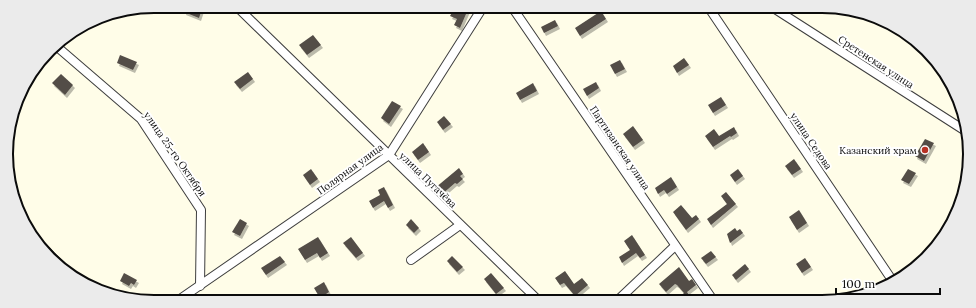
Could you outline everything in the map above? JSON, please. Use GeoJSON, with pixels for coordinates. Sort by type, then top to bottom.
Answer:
{"type":"FeatureCollection","features":[{"type":"Feature","properties":{"kind":"street","name":"улица Пугачёва"},"geometry":{"type":"LineString","coordinates":[[243,13],[533,295]]}},
{"type":"Feature","properties":{"kind":"street","name":"Полярная улица"},"geometry":{"type":"LineString","coordinates":[[186,295],[389,155],[479,13]]}},
{"type":"Feature","properties":{"kind":"street","name":"Партизанская улица"},"geometry":{"type":"LineString","coordinates":[[515,13],[709,295]]}},
{"type":"Feature","properties":{"kind":"street","name":"улица Седова"},"geometry":{"type":"LineString","coordinates":[[712,13],[890,277]]}},
{"type":"Feature","properties":{"kind":"street","name":"Сретенская улица"},"geometry":{"type":"LineString","coordinates":[[781,13],[960,128]]}},
{"type":"Feature","properties":{"kind":"street","name":"улица 25-го Октября"},"geometry":{"type":"LineString","coordinates":[[60,49],[140,119],[201,210],[200,286]]}},
{"type":"Feature","properties":{"kind":"street"},"geometry":{"type":"LineString","coordinates":[[411,260],[460,225]]}},
{"type":"Feature","properties":{"kind":"street"},"geometry":{"type":"LineString","coordinates":[[623,295],[676,246]]}},
{"type":"Feature","properties":{"kind":"building"},"geometry":{"type":"Polygon","coordinates":[[[186,13],[201,13],[199,18],[186,13]]]}},
{"type":"Feature","properties":{"kind":"building"},"geometry":{"type":"Polygon","coordinates":[[[452,13],[466,13],[460,28],[454,25],[457,19],[450,16],[452,13]]]}},
{"type":"Feature","properties":{"kind":"building"},"geometry":{"type":"Polygon","coordinates":[[[598,13],[602,13],[606,19],[580,36],[575,28],[598,13]]]}},
{"type":"Feature","properties":{"kind":"building"},"geometry":{"type":"Polygon","coordinates":[[[555,20],[558,26],[544,33],[541,27],[555,20]]]}},
{"type":"Feature","properties":{"kind":"building"},"geometry":{"type":"Polygon","coordinates":[[[313,35],[321,45],[307,55],[299,45],[313,35]]]}},
{"type":"Feature","properties":{"kind":"building"},"geometry":{"type":"Polygon","coordinates":[[[120,55],[137,62],[133,70],[117,63],[120,55]]]}},
{"type":"Feature","properties":{"kind":"building"},"geometry":{"type":"Polygon","coordinates":[[[684,58],[689,65],[677,73],[673,66],[684,58]]]}},
{"type":"Feature","properties":{"kind":"building"},"geometry":{"type":"Polygon","coordinates":[[[620,60],[625,69],[615,74],[610,65],[620,60]]]}},
{"type":"Feature","properties":{"kind":"building"},"geometry":{"type":"Polygon","coordinates":[[[248,72],[253,79],[240,89],[234,82],[248,72]]]}},
{"type":"Feature","properties":{"kind":"building"},"geometry":{"type":"Polygon","coordinates":[[[61,74],[73,85],[65,95],[52,83],[61,74]]]}},
{"type":"Feature","properties":{"kind":"building"},"geometry":{"type":"Polygon","coordinates":[[[596,82],[599,88],[587,96],[583,89],[596,82]]]}},
{"type":"Feature","properties":{"kind":"building"},"geometry":{"type":"Polygon","coordinates":[[[533,83],[537,91],[520,100],[516,93],[533,83]]]}},
{"type":"Feature","properties":{"kind":"building"},"geometry":{"type":"Polygon","coordinates":[[[721,97],[726,105],[713,113],[708,105],[721,97]]]}},
{"type":"Feature","properties":{"kind":"building"},"geometry":{"type":"Polygon","coordinates":[[[392,101],[401,106],[389,124],[381,118],[392,101]]]}},
{"type":"Feature","properties":{"kind":"building"},"geometry":{"type":"Polygon","coordinates":[[[444,116],[451,124],[443,130],[437,122],[444,116]]]}},
{"type":"Feature","properties":{"kind":"building"},"geometry":{"type":"Polygon","coordinates":[[[633,126],[643,140],[633,147],[623,134],[633,126]]]}},
{"type":"Feature","properties":{"kind":"building"},"geometry":{"type":"Polygon","coordinates":[[[734,127],[737,133],[713,147],[705,136],[714,129],[719,136],[734,127]]]}},
{"type":"Feature","properties":{"kind":"building","name":"Казанский храм"},"geometry":{"type":"Polygon","coordinates":[[[925,139],[934,143],[924,161],[915,156],[925,139]]]}},
{"type":"Feature","properties":{"kind":"building"},"geometry":{"type":"Polygon","coordinates":[[[423,143],[429,152],[418,160],[412,152],[423,143]]]}},
{"type":"Feature","properties":{"kind":"building"},"geometry":{"type":"Polygon","coordinates":[[[794,159],[801,169],[792,175],[785,166],[794,159]]]}},
{"type":"Feature","properties":{"kind":"building"},"geometry":{"type":"Polygon","coordinates":[[[459,168],[463,174],[460,176],[463,179],[457,184],[455,183],[441,195],[435,188],[459,168]]]}},
{"type":"Feature","properties":{"kind":"building"},"geometry":{"type":"Polygon","coordinates":[[[311,169],[318,179],[310,185],[303,175],[311,169]]]}},
{"type":"Feature","properties":{"kind":"building"},"geometry":{"type":"Polygon","coordinates":[[[738,169],[743,176],[735,182],[730,175],[738,169]]]}},
{"type":"Feature","properties":{"kind":"building"},"geometry":{"type":"Polygon","coordinates":[[[908,169],[916,173],[909,184],[901,180],[908,169]]]}},
{"type":"Feature","properties":{"kind":"building"},"geometry":{"type":"Polygon","coordinates":[[[671,177],[677,187],[667,194],[664,190],[658,194],[655,188],[671,177]]]}},
{"type":"Feature","properties":{"kind":"building"},"geometry":{"type":"Polygon","coordinates":[[[384,187],[393,205],[388,208],[384,201],[373,208],[369,201],[380,195],[378,190],[384,187]]]}},
{"type":"Feature","properties":{"kind":"building"},"geometry":{"type":"Polygon","coordinates":[[[726,192],[736,204],[711,225],[707,219],[727,204],[721,196],[726,192]]]}},
{"type":"Feature","properties":{"kind":"building"},"geometry":{"type":"Polygon","coordinates":[[[681,205],[692,218],[696,215],[699,219],[686,230],[673,212],[681,205]]]}},
{"type":"Feature","properties":{"kind":"building"},"geometry":{"type":"Polygon","coordinates":[[[799,210],[807,223],[797,230],[789,217],[799,210]]]}},
{"type":"Feature","properties":{"kind":"building"},"geometry":{"type":"Polygon","coordinates":[[[240,219],[247,223],[240,236],[232,232],[240,219]]]}},
{"type":"Feature","properties":{"kind":"building"},"geometry":{"type":"Polygon","coordinates":[[[411,219],[419,228],[414,233],[406,225],[411,219]]]}},
{"type":"Feature","properties":{"kind":"building"},"geometry":{"type":"Polygon","coordinates":[[[735,228],[737,231],[740,229],[743,233],[730,243],[727,234],[735,228]]]}},
{"type":"Feature","properties":{"kind":"building"},"geometry":{"type":"Polygon","coordinates":[[[632,235],[645,255],[640,258],[636,253],[622,263],[619,257],[630,250],[624,241],[632,235]]]}},
{"type":"Feature","properties":{"kind":"building"},"geometry":{"type":"Polygon","coordinates":[[[318,237],[328,253],[320,258],[317,253],[305,260],[298,249],[318,237]]]}},
{"type":"Feature","properties":{"kind":"building"},"geometry":{"type":"Polygon","coordinates":[[[351,237],[363,253],[356,258],[343,243],[351,237]]]}},
{"type":"Feature","properties":{"kind":"building"},"geometry":{"type":"Polygon","coordinates":[[[711,251],[716,257],[706,264],[701,258],[711,251]]]}},
{"type":"Feature","properties":{"kind":"building"},"geometry":{"type":"Polygon","coordinates":[[[280,256],[285,262],[266,275],[261,268],[280,256]]]}},
{"type":"Feature","properties":{"kind":"building"},"geometry":{"type":"Polygon","coordinates":[[[452,256],[463,267],[457,272],[447,261],[452,256]]]}},
{"type":"Feature","properties":{"kind":"building"},"geometry":{"type":"Polygon","coordinates":[[[805,258],[811,267],[802,273],[796,264],[805,258]]]}},
{"type":"Feature","properties":{"kind":"building"},"geometry":{"type":"Polygon","coordinates":[[[745,264],[749,269],[736,280],[732,275],[745,264]]]}},
{"type":"Feature","properties":{"kind":"building"},"geometry":{"type":"Polygon","coordinates":[[[679,267],[689,281],[692,279],[696,285],[687,292],[689,295],[682,295],[684,293],[675,284],[666,292],[659,284],[679,267]]]}},
{"type":"Feature","properties":{"kind":"building"},"geometry":{"type":"Polygon","coordinates":[[[565,271],[574,284],[582,278],[588,285],[574,295],[564,283],[560,285],[555,278],[565,271]]]}},
{"type":"Feature","properties":{"kind":"building"},"geometry":{"type":"Polygon","coordinates":[[[124,273],[137,280],[134,285],[131,283],[129,286],[120,281],[124,273]]]}},
{"type":"Feature","properties":{"kind":"building"},"geometry":{"type":"Polygon","coordinates":[[[491,273],[504,288],[496,294],[484,279],[491,273]]]}},
{"type":"Feature","properties":{"kind":"building"},"geometry":{"type":"Polygon","coordinates":[[[324,282],[329,292],[324,295],[318,295],[314,288],[324,282]]]}},
{"type":"Feature","properties":{"kind":"place","name":"Казанский храм"},"geometry":{"type":"Point","coordinates":[925,150]}}]}
